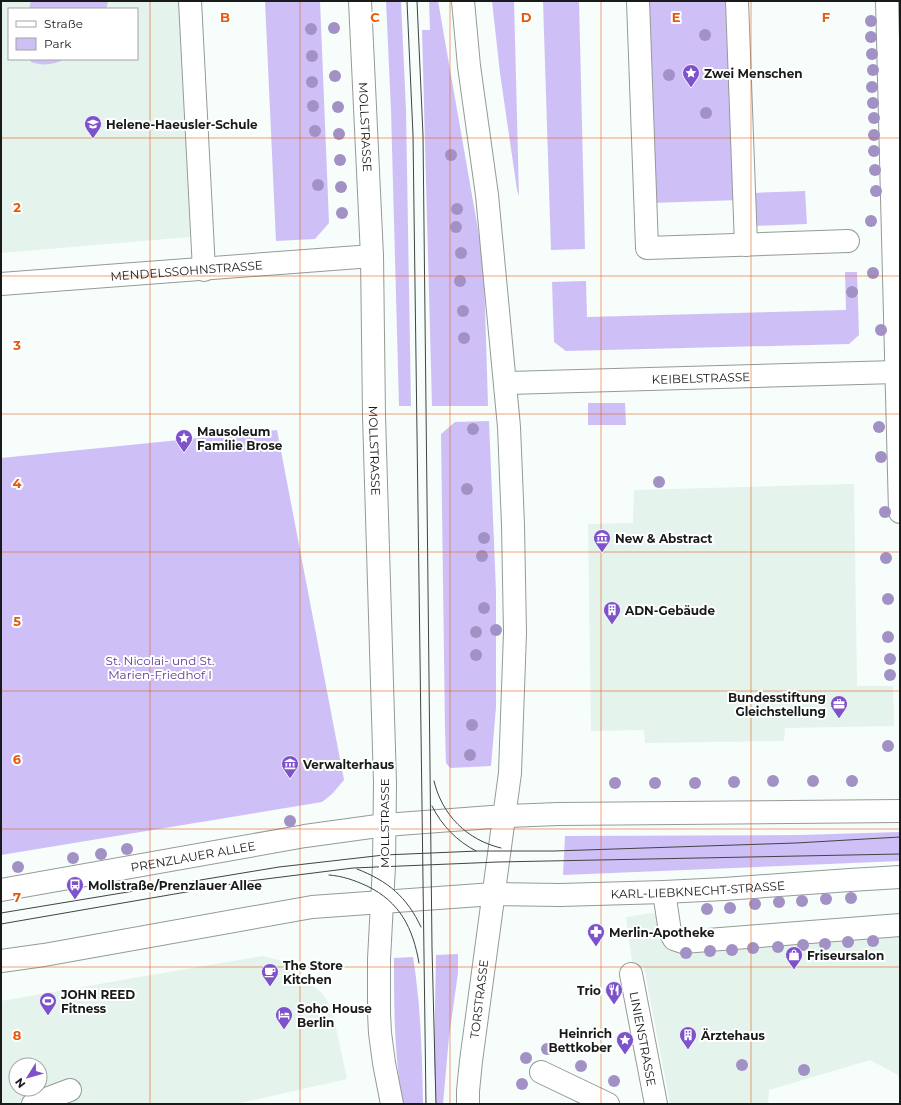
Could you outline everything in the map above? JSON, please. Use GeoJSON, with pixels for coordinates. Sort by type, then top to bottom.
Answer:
{"type":"FeatureCollection","features":[{"type":"Feature","properties":{"kind":"main road"},"geometry":{"type":"LineString","coordinates":[[190,1],[204,270]]}},
{"type":"Feature","properties":{"kind":"main road","name":"MOLLSTRASSE"},"geometry":{"type":"LineString","coordinates":[[360,1],[372,256],[374,416],[385,825],[383,901]]}},
{"type":"Feature","properties":{"kind":"main road"},"geometry":{"type":"LineString","coordinates":[[463,1],[469,66],[489,216],[509,426],[515,634],[510,765],[505,816],[494,894]]}},
{"type":"Feature","properties":{"kind":"main road"},"geometry":{"type":"LineString","coordinates":[[638,1],[647,248],[848,241]]}},
{"type":"Feature","properties":{"kind":"main road"},"geometry":{"type":"LineString","coordinates":[[737,1],[746,245]]}},
{"type":"Feature","properties":{"kind":"main road"},"geometry":{"type":"LineString","coordinates":[[888,1],[898,343],[896,372],[900,512]]}},
{"type":"Feature","properties":{"kind":"main road","name":"MENDELSSOHNSTRASSE"},"geometry":{"type":"LineString","coordinates":[[1,284],[204,270],[372,256]]}},
{"type":"Feature","properties":{"kind":"main road","name":"KEIBELSTRASSE"},"geometry":{"type":"LineString","coordinates":[[505,383],[896,372]]}},
{"type":"Feature","properties":{"kind":"main road"},"geometry":{"type":"LineString","coordinates":[[505,816],[900,811]]}},
{"type":"Feature","properties":{"kind":"main road","name":"PRENZLAUER ALLEE"},"geometry":{"type":"LineString","coordinates":[[1,890],[305,836],[385,825],[505,816]]}},
{"type":"Feature","properties":{"kind":"main road","name":"KARL-LIEBKNECHT-STRASSE"},"geometry":{"type":"LineString","coordinates":[[383,901],[494,894],[560,895],[664,892],[900,877]]}},
{"type":"Feature","properties":{"kind":"main road"},"geometry":{"type":"LineString","coordinates":[[664,892],[670,932],[674,939],[683,942],[900,926]]}},
{"type":"Feature","properties":{"kind":"main road","name":"TORSTRASSE"},"geometry":{"type":"LineString","coordinates":[[468,1104],[471,1061],[494,894]]}},
{"type":"Feature","properties":{"kind":"main road"},"geometry":{"type":"LineString","coordinates":[[1,961],[44,955],[312,907],[383,901],[379,959],[380,1033],[392,1104]]}},
{"type":"Feature","properties":{"kind":"main road","name":"LINIENSTRASSE"},"geometry":{"type":"LineString","coordinates":[[631,974],[656,1104]]}},
{"type":"Feature","properties":{"kind":"main road"},"geometry":{"type":"LineString","coordinates":[[541,1072],[608,1104]]}},
{"type":"Feature","properties":{"kind":"main road"},"geometry":{"type":"LineString","coordinates":[[32,1104],[70,1090]]}},
{"type":"Feature","properties":{"kind":"shaded area","name":"Helene-Haeusler-Schule"},"geometry":{"type":"Polygon","coordinates":[[[1,1],[180,1],[190,237],[1,253],[1,1]]]}},
{"type":"Feature","properties":{"kind":"shaded area"},"geometry":{"type":"Polygon","coordinates":[[[854,484],[857,686],[893,686],[894,726],[785,728],[784,741],[645,743],[644,730],[591,731],[588,524],[633,523],[634,490],[854,484]]]}},
{"type":"Feature","properties":{"kind":"shaded area"},"geometry":{"type":"Polygon","coordinates":[[[653,913],[658,918],[662,943],[671,951],[900,932],[900,1084],[898,1075],[870,1060],[769,1090],[768,1104],[670,1104],[644,967],[633,968],[626,917],[653,913]]]}},
{"type":"Feature","properties":{"kind":"shaded area"},"geometry":{"type":"Polygon","coordinates":[[[262,956],[279,960],[322,993],[332,1009],[347,1079],[236,1104],[1,1104],[1,1001],[262,956]]]}},
{"type":"Feature","properties":{"kind":"green space"},"geometry":{"type":"Polygon","coordinates":[[[31,1],[108,1],[106,8],[29,8],[31,1]]]}},
{"type":"Feature","properties":{"kind":"green space"},"geometry":{"type":"Polygon","coordinates":[[[265,1],[320,1],[329,223],[315,239],[276,241],[265,1]]]}},
{"type":"Feature","properties":{"kind":"green space"},"geometry":{"type":"Polygon","coordinates":[[[386,1],[401,1],[406,110],[411,406],[399,406],[391,110],[386,1]]]}},
{"type":"Feature","properties":{"kind":"green space"},"geometry":{"type":"Polygon","coordinates":[[[429,1],[438,1],[480,241],[484,273],[488,406],[432,406],[422,30],[430,30],[429,1]]]}},
{"type":"Feature","properties":{"kind":"green space"},"geometry":{"type":"Polygon","coordinates":[[[492,1],[514,1],[519,196],[500,73],[492,1]]]}},
{"type":"Feature","properties":{"kind":"green space"},"geometry":{"type":"Polygon","coordinates":[[[543,1],[579,1],[585,249],[551,250],[543,1]]]}},
{"type":"Feature","properties":{"kind":"green space"},"geometry":{"type":"Polygon","coordinates":[[[734,1],[740,200],[651,203],[645,2],[734,1]]]}},
{"type":"Feature","properties":{"kind":"green space"},"geometry":{"type":"Polygon","coordinates":[[[30,60],[63,60],[53,64],[31,62],[30,60]]]}},
{"type":"Feature","properties":{"kind":"green space"},"geometry":{"type":"Polygon","coordinates":[[[805,191],[807,224],[753,226],[752,193],[805,191]]]}},
{"type":"Feature","properties":{"kind":"green space"},"geometry":{"type":"Polygon","coordinates":[[[845,272],[857,272],[859,335],[849,344],[566,351],[554,342],[552,282],[586,281],[587,317],[846,310],[845,272]]]}},
{"type":"Feature","properties":{"kind":"green space"},"geometry":{"type":"Polygon","coordinates":[[[588,403],[625,403],[626,425],[588,425],[588,403]]]}},
{"type":"Feature","properties":{"kind":"green space"},"geometry":{"type":"Polygon","coordinates":[[[489,421],[496,592],[496,707],[491,766],[450,768],[446,763],[445,730],[441,434],[455,422],[489,421]]]}},
{"type":"Feature","properties":{"kind":"green space","name":"St. Nicolai- und St. Marien-Friedhof I"},"geometry":{"type":"Polygon","coordinates":[[[277,430],[344,780],[332,794],[322,802],[1,855],[1,458],[277,430]]]}},
{"type":"Feature","properties":{"kind":"green space"},"geometry":{"type":"Polygon","coordinates":[[[900,832],[900,861],[563,875],[565,836],[799,835],[900,832]]]}},
{"type":"Feature","properties":{"kind":"green space"},"geometry":{"type":"Polygon","coordinates":[[[458,954],[458,973],[449,1037],[443,1104],[436,1104],[434,1060],[436,955],[458,954]]]}},
{"type":"Feature","properties":{"kind":"green space"},"geometry":{"type":"Polygon","coordinates":[[[413,957],[416,975],[422,1049],[423,1104],[403,1104],[396,1050],[394,958],[413,957]]]}},
{"type":"Feature","properties":{"kind":"tram line"},"geometry":{"type":"LineString","coordinates":[[407,1],[413,135],[426,1104]]}},
{"type":"Feature","properties":{"kind":"tram line"},"geometry":{"type":"LineString","coordinates":[[417,1],[423,135],[432,948],[436,1104]]}},
{"type":"Feature","properties":{"kind":"tram line"},"geometry":{"type":"LineString","coordinates":[[434,781],[443,805],[458,824],[477,839],[501,848]]}},
{"type":"Feature","properties":{"kind":"tram line"},"geometry":{"type":"LineString","coordinates":[[432,806],[440,820],[456,838],[476,851]]}},
{"type":"Feature","properties":{"kind":"tram line"},"geometry":{"type":"LineString","coordinates":[[1,913],[279,867],[384,855],[478,851],[554,851],[796,843],[900,837]]}},
{"type":"Feature","properties":{"kind":"tram line"},"geometry":{"type":"LineString","coordinates":[[1,924],[250,881],[353,868],[498,862],[900,854]]}},
{"type":"Feature","properties":{"kind":"tram line"},"geometry":{"type":"LineString","coordinates":[[357,869],[378,879],[395,891],[416,916],[421,927]]}},
{"type":"Feature","properties":{"kind":"tram line"},"geometry":{"type":"LineString","coordinates":[[329,875],[353,880],[378,892],[388,900],[396,908],[409,927],[419,963]]}},
{"type":"Feature","properties":{"kind":"place","name":"Zwei Menschen"},"geometry":{"type":"Point","coordinates":[691,88]}},
{"type":"Feature","properties":{"kind":"place","name":"Helene-Haeusler-Schule"},"geometry":{"type":"Point","coordinates":[93,139]}},
{"type":"Feature","properties":{"kind":"place","name":"Mausoleum Familie Brose"},"geometry":{"type":"Point","coordinates":[184,453]}},
{"type":"Feature","properties":{"kind":"place","name":"New & Abstract"},"geometry":{"type":"Point","coordinates":[602,553]}},
{"type":"Feature","properties":{"kind":"place","name":"ADN-Gebäude"},"geometry":{"type":"Point","coordinates":[612,625]}},
{"type":"Feature","properties":{"kind":"place","name":"Bundesstiftung Gleichstellung"},"geometry":{"type":"Point","coordinates":[839,719]}},
{"type":"Feature","properties":{"kind":"place","name":"Verwalterhaus"},"geometry":{"type":"Point","coordinates":[290,779]}},
{"type":"Feature","properties":{"kind":"place","name":"Mollstraße/Prenzlauer Allee"},"geometry":{"type":"Point","coordinates":[75,900]}},
{"type":"Feature","properties":{"kind":"place","name":"Merlin-Apotheke"},"geometry":{"type":"Point","coordinates":[596,947]}},
{"type":"Feature","properties":{"kind":"place","name":"Friseursalon"},"geometry":{"type":"Point","coordinates":[794,970]}},
{"type":"Feature","properties":{"kind":"place","name":"The Store Kitchen"},"geometry":{"type":"Point","coordinates":[270,987]}},
{"type":"Feature","properties":{"kind":"place","name":"Trio"},"geometry":{"type":"Point","coordinates":[614,1005]}},
{"type":"Feature","properties":{"kind":"place","name":"JOHN REED Fitness"},"geometry":{"type":"Point","coordinates":[48,1016]}},
{"type":"Feature","properties":{"kind":"place","name":"Soho House Berlin"},"geometry":{"type":"Point","coordinates":[284,1030]}},
{"type":"Feature","properties":{"kind":"place","name":"Ärztehaus"},"geometry":{"type":"Point","coordinates":[688,1050]}},
{"type":"Feature","properties":{"kind":"place","name":"Heinrich Bettkober"},"geometry":{"type":"Point","coordinates":[625,1055]}}]}
